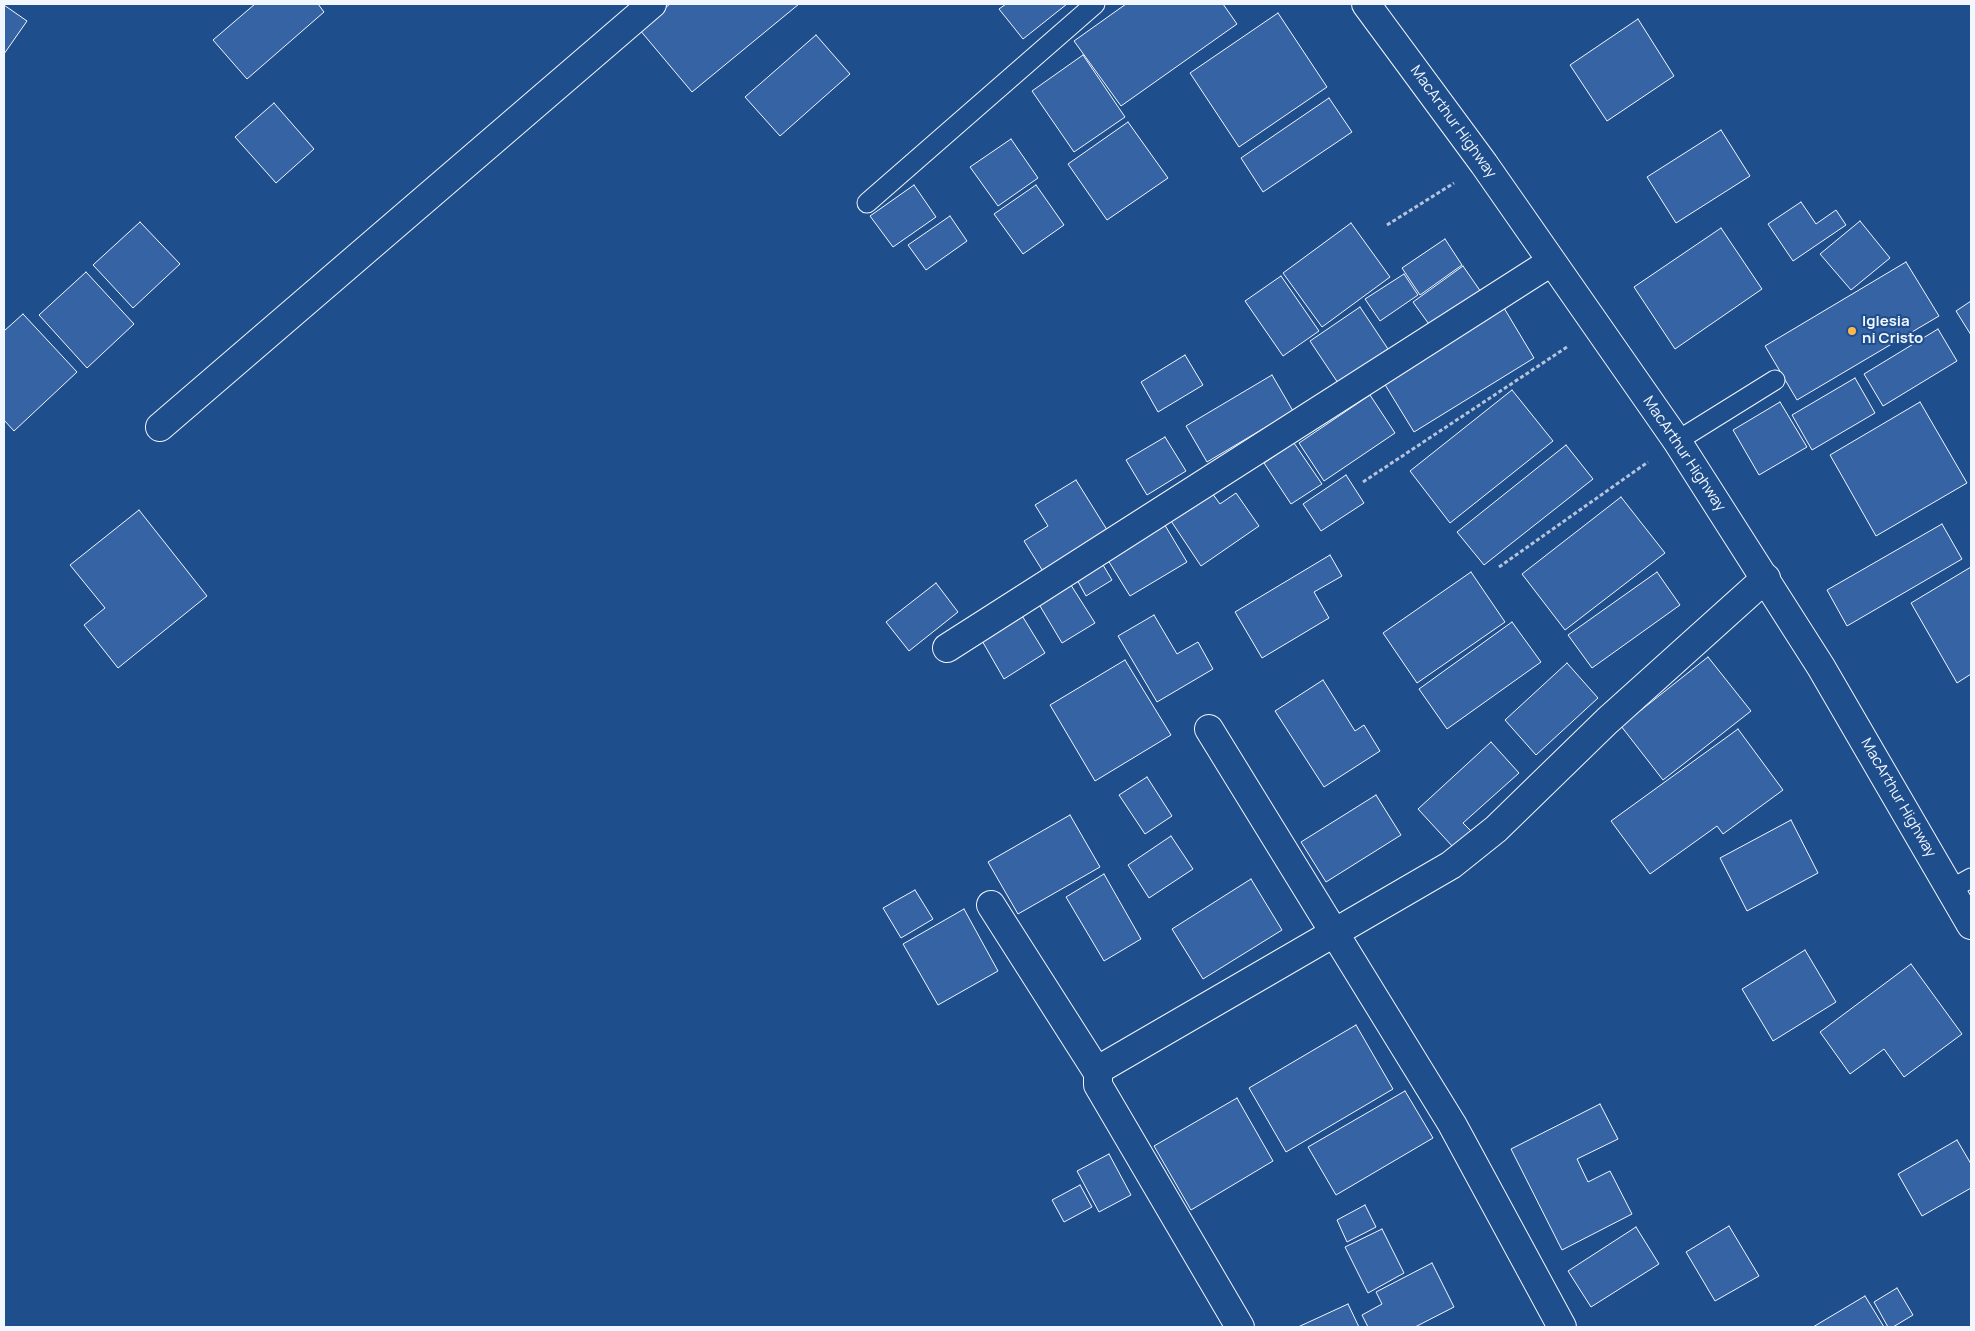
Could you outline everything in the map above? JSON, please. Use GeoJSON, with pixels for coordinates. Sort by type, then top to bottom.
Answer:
{"type":"FeatureCollection","features":[{"type":"Feature","properties":{"kind":"main road"},"geometry":{"type":"LineString","coordinates":[[160,427],[652,4]]}},
{"type":"Feature","properties":{"kind":"main road","name":"MacArthur Highway"},"geometry":{"type":"LineString","coordinates":[[1366,4],[1484,164],[1677,441],[1961,884],[1971,925]]}},
{"type":"Feature","properties":{"kind":"main road"},"geometry":{"type":"LineString","coordinates":[[947,648],[1552,262]]}},
{"type":"Feature","properties":{"kind":"main road"},"geometry":{"type":"LineString","coordinates":[[1098,1073],[1103,1067],[1451,865],[1496,829],[1607,722],[1766,578]]}},
{"type":"Feature","properties":{"kind":"main road"},"geometry":{"type":"LineString","coordinates":[[1209,729],[1452,1124],[1562,1327]]}},
{"type":"Feature","properties":{"kind":"main road"},"geometry":{"type":"LineString","coordinates":[[991,905],[1098,1073],[1098,1085],[1240,1327]]}},
{"type":"Feature","properties":{"kind":"lane"},"geometry":{"type":"LineString","coordinates":[[867,203],[1095,4]]}},
{"type":"Feature","properties":{"kind":"lane"},"geometry":{"type":"LineString","coordinates":[[1677,441],[1775,380]]}},
{"type":"Feature","properties":{"kind":"path"},"geometry":{"type":"LineString","coordinates":[[1387,225],[1484,164]]}},
{"type":"Feature","properties":{"kind":"path"},"geometry":{"type":"LineString","coordinates":[[1363,482],[1596,327]]}},
{"type":"Feature","properties":{"kind":"path"},"geometry":{"type":"LineString","coordinates":[[1499,567],[1677,441]]}},
{"type":"Feature","properties":{"kind":"building"},"geometry":{"type":"Polygon","coordinates":[[[255,4],[318,4],[324,12],[247,79],[213,40],[255,4]]]}},
{"type":"Feature","properties":{"kind":"building"},"geometry":{"type":"Polygon","coordinates":[[[670,4],[799,4],[692,92],[639,29],[670,4]]]}},
{"type":"Feature","properties":{"kind":"building"},"geometry":{"type":"Polygon","coordinates":[[[1006,4],[1067,4],[1023,39],[999,9],[1006,4]]]}},
{"type":"Feature","properties":{"kind":"building"},"geometry":{"type":"Polygon","coordinates":[[[1126,4],[1223,4],[1237,24],[1121,106],[1074,41],[1126,4]]]}},
{"type":"Feature","properties":{"kind":"building"},"geometry":{"type":"Polygon","coordinates":[[[4,5],[27,21],[4,54],[4,5]]]}},
{"type":"Feature","properties":{"kind":"building"},"geometry":{"type":"Polygon","coordinates":[[[1278,13],[1327,87],[1239,147],[1190,73],[1278,13]]]}},
{"type":"Feature","properties":{"kind":"building"},"geometry":{"type":"Polygon","coordinates":[[[1638,19],[1674,76],[1607,121],[1570,65],[1638,19]]]}},
{"type":"Feature","properties":{"kind":"building"},"geometry":{"type":"Polygon","coordinates":[[[816,35],[850,74],[780,136],[745,97],[816,35]]]}},
{"type":"Feature","properties":{"kind":"building"},"geometry":{"type":"Polygon","coordinates":[[[1083,55],[1125,117],[1074,152],[1032,91],[1083,55]]]}},
{"type":"Feature","properties":{"kind":"building"},"geometry":{"type":"Polygon","coordinates":[[[1329,98],[1352,132],[1263,192],[1241,158],[1329,98]]]}},
{"type":"Feature","properties":{"kind":"building"},"geometry":{"type":"Polygon","coordinates":[[[274,103],[314,149],[276,183],[235,137],[274,103]]]}},
{"type":"Feature","properties":{"kind":"building"},"geometry":{"type":"Polygon","coordinates":[[[1128,122],[1168,178],[1107,220],[1068,164],[1128,122]]]}},
{"type":"Feature","properties":{"kind":"building"},"geometry":{"type":"Polygon","coordinates":[[[1721,130],[1750,176],[1676,223],[1647,177],[1721,130]]]}},
{"type":"Feature","properties":{"kind":"building"},"geometry":{"type":"Polygon","coordinates":[[[1011,139],[1038,178],[998,206],[970,167],[1011,139]]]}},
{"type":"Feature","properties":{"kind":"building"},"geometry":{"type":"Polygon","coordinates":[[[914,185],[936,217],[893,247],[870,216],[914,185]]]}},
{"type":"Feature","properties":{"kind":"building"},"geometry":{"type":"Polygon","coordinates":[[[1036,185],[1064,225],[1023,254],[994,214],[1036,185]]]}},
{"type":"Feature","properties":{"kind":"building"},"geometry":{"type":"Polygon","coordinates":[[[1801,202],[1816,224],[1836,210],[1846,225],[1793,261],[1768,224],[1801,202]]]}},
{"type":"Feature","properties":{"kind":"building"},"geometry":{"type":"Polygon","coordinates":[[[950,216],[967,241],[926,270],[908,245],[950,216]]]}},
{"type":"Feature","properties":{"kind":"building"},"geometry":{"type":"Polygon","coordinates":[[[1860,221],[1890,258],[1851,290],[1820,254],[1860,221]]]}},
{"type":"Feature","properties":{"kind":"building"},"geometry":{"type":"Polygon","coordinates":[[[140,222],[180,264],[133,308],[93,265],[140,222]]]}},
{"type":"Feature","properties":{"kind":"building"},"geometry":{"type":"Polygon","coordinates":[[[1351,223],[1390,277],[1322,327],[1283,273],[1351,223]]]}},
{"type":"Feature","properties":{"kind":"building"},"geometry":{"type":"Polygon","coordinates":[[[1721,228],[1762,289],[1675,349],[1634,287],[1721,228]]]}},
{"type":"Feature","properties":{"kind":"building"},"geometry":{"type":"Polygon","coordinates":[[[1445,239],[1462,265],[1420,295],[1402,268],[1445,239]]]}},
{"type":"Feature","properties":{"kind":"building","name":"Iglesia ni Cristo"},"geometry":{"type":"Polygon","coordinates":[[[1906,262],[1939,316],[1797,400],[1765,346],[1906,262]]]}},
{"type":"Feature","properties":{"kind":"building"},"geometry":{"type":"Polygon","coordinates":[[[1463,266],[1481,292],[1431,327],[1413,302],[1463,266]]]}},
{"type":"Feature","properties":{"kind":"building"},"geometry":{"type":"Polygon","coordinates":[[[86,272],[134,324],[87,368],[39,315],[86,272]]]}},
{"type":"Feature","properties":{"kind":"building"},"geometry":{"type":"Polygon","coordinates":[[[1404,274],[1418,295],[1380,321],[1365,299],[1404,274]]]}},
{"type":"Feature","properties":{"kind":"building"},"geometry":{"type":"Polygon","coordinates":[[[1281,276],[1319,331],[1283,356],[1245,301],[1281,276]]]}},
{"type":"Feature","properties":{"kind":"building"},"geometry":{"type":"Polygon","coordinates":[[[1971,301],[1971,335],[1956,311],[1971,301]]]}},
{"type":"Feature","properties":{"kind":"building"},"geometry":{"type":"Polygon","coordinates":[[[1360,307],[1388,349],[1338,383],[1310,341],[1360,307]]]}},
{"type":"Feature","properties":{"kind":"building"},"geometry":{"type":"Polygon","coordinates":[[[1504,308],[1534,358],[1414,432],[1384,383],[1504,308]]]}},
{"type":"Feature","properties":{"kind":"building"},"geometry":{"type":"Polygon","coordinates":[[[23,314],[77,372],[14,431],[4,420],[4,331],[23,314]]]}},
{"type":"Feature","properties":{"kind":"building"},"geometry":{"type":"Polygon","coordinates":[[[1938,329],[1957,361],[1883,406],[1864,374],[1938,329]]]}},
{"type":"Feature","properties":{"kind":"building"},"geometry":{"type":"Polygon","coordinates":[[[1185,355],[1203,385],[1158,412],[1141,382],[1185,355]]]}},
{"type":"Feature","properties":{"kind":"building"},"geometry":{"type":"Polygon","coordinates":[[[1272,375],[1293,411],[1207,462],[1186,426],[1272,375]]]}},
{"type":"Feature","properties":{"kind":"building"},"geometry":{"type":"Polygon","coordinates":[[[1855,378],[1875,413],[1812,450],[1792,415],[1855,378]]]}},
{"type":"Feature","properties":{"kind":"building"},"geometry":{"type":"Polygon","coordinates":[[[1512,390],[1553,441],[1450,523],[1410,471],[1512,390]]]}},
{"type":"Feature","properties":{"kind":"building"},"geometry":{"type":"Polygon","coordinates":[[[1370,395],[1395,433],[1324,481],[1299,443],[1370,395]]]}},
{"type":"Feature","properties":{"kind":"building"},"geometry":{"type":"Polygon","coordinates":[[[1780,402],[1807,447],[1759,475],[1733,430],[1780,402]]]}},
{"type":"Feature","properties":{"kind":"building"},"geometry":{"type":"Polygon","coordinates":[[[1920,402],[1967,483],[1876,536],[1830,455],[1920,402]]]}},
{"type":"Feature","properties":{"kind":"building"},"geometry":{"type":"Polygon","coordinates":[[[1165,437],[1186,471],[1147,495],[1126,460],[1165,437]]]}},
{"type":"Feature","properties":{"kind":"building"},"geometry":{"type":"Polygon","coordinates":[[[1294,443],[1322,484],[1291,504],[1264,463],[1294,443]]]}},
{"type":"Feature","properties":{"kind":"building"},"geometry":{"type":"Polygon","coordinates":[[[1566,445],[1593,479],[1484,565],[1457,532],[1566,445]]]}},
{"type":"Feature","properties":{"kind":"building"},"geometry":{"type":"Polygon","coordinates":[[[1346,475],[1364,503],[1321,531],[1303,504],[1346,475]]]}},
{"type":"Feature","properties":{"kind":"building"},"geometry":{"type":"Polygon","coordinates":[[[1076,480],[1109,533],[1044,573],[1024,541],[1048,526],[1035,505],[1076,480]]]}},
{"type":"Feature","properties":{"kind":"building"},"geometry":{"type":"Polygon","coordinates":[[[1212,493],[1220,504],[1236,493],[1259,526],[1201,566],[1171,521],[1212,493]]]}},
{"type":"Feature","properties":{"kind":"building"},"geometry":{"type":"Polygon","coordinates":[[[1621,497],[1665,553],[1565,630],[1522,574],[1621,497]]]}},
{"type":"Feature","properties":{"kind":"building"},"geometry":{"type":"Polygon","coordinates":[[[139,510],[207,596],[118,668],[84,625],[105,608],[70,565],[139,510]]]}},
{"type":"Feature","properties":{"kind":"building"},"geometry":{"type":"Polygon","coordinates":[[[1163,522],[1187,562],[1130,596],[1106,557],[1163,522]]]}},
{"type":"Feature","properties":{"kind":"building"},"geometry":{"type":"Polygon","coordinates":[[[1942,524],[1962,559],[1847,626],[1827,590],[1942,524]]]}},
{"type":"Feature","properties":{"kind":"building"},"geometry":{"type":"Polygon","coordinates":[[[1330,555],[1342,576],[1314,592],[1329,618],[1262,658],[1235,612],[1330,555]]]}},
{"type":"Feature","properties":{"kind":"building"},"geometry":{"type":"Polygon","coordinates":[[[1100,560],[1112,580],[1086,596],[1075,576],[1100,560]]]}},
{"type":"Feature","properties":{"kind":"building"},"geometry":{"type":"Polygon","coordinates":[[[1971,567],[1971,674],[1957,683],[1911,603],[1971,567]]]}},
{"type":"Feature","properties":{"kind":"building"},"geometry":{"type":"Polygon","coordinates":[[[1471,572],[1505,622],[1417,683],[1383,633],[1471,572]]]}},
{"type":"Feature","properties":{"kind":"building"},"geometry":{"type":"Polygon","coordinates":[[[1657,572],[1680,605],[1592,668],[1568,635],[1657,572]]]}},
{"type":"Feature","properties":{"kind":"building"},"geometry":{"type":"Polygon","coordinates":[[[1069,582],[1095,623],[1062,643],[1037,601],[1069,582]]]}},
{"type":"Feature","properties":{"kind":"building"},"geometry":{"type":"Polygon","coordinates":[[[936,583],[958,612],[909,651],[886,622],[936,583]]]}},
{"type":"Feature","properties":{"kind":"building"},"geometry":{"type":"Polygon","coordinates":[[[1021,614],[1045,653],[1004,679],[981,639],[1021,614]]]}},
{"type":"Feature","properties":{"kind":"building"},"geometry":{"type":"Polygon","coordinates":[[[1154,615],[1177,654],[1198,642],[1213,669],[1157,702],[1118,636],[1154,615]]]}},
{"type":"Feature","properties":{"kind":"building"},"geometry":{"type":"Polygon","coordinates":[[[1512,622],[1541,662],[1447,729],[1419,689],[1512,622]]]}},
{"type":"Feature","properties":{"kind":"building"},"geometry":{"type":"Polygon","coordinates":[[[1708,657],[1751,711],[1663,780],[1621,726],[1708,657]]]}},
{"type":"Feature","properties":{"kind":"building"},"geometry":{"type":"Polygon","coordinates":[[[1125,660],[1171,735],[1095,781],[1050,705],[1125,660]]]}},
{"type":"Feature","properties":{"kind":"building"},"geometry":{"type":"Polygon","coordinates":[[[1567,663],[1598,698],[1536,755],[1505,720],[1567,663]]]}},
{"type":"Feature","properties":{"kind":"building"},"geometry":{"type":"Polygon","coordinates":[[[1323,680],[1355,731],[1364,725],[1380,751],[1324,787],[1275,711],[1323,680]]]}},
{"type":"Feature","properties":{"kind":"building"},"geometry":{"type":"Polygon","coordinates":[[[1738,729],[1783,790],[1723,834],[1717,826],[1650,874],[1611,821],[1738,729]]]}},
{"type":"Feature","properties":{"kind":"building"},"geometry":{"type":"Polygon","coordinates":[[[1491,742],[1519,773],[1463,823],[1471,831],[1453,847],[1418,809],[1491,742]]]}},
{"type":"Feature","properties":{"kind":"building"},"geometry":{"type":"Polygon","coordinates":[[[1147,777],[1172,816],[1145,834],[1119,795],[1147,777]]]}},
{"type":"Feature","properties":{"kind":"building"},"geometry":{"type":"Polygon","coordinates":[[[1376,795],[1401,835],[1326,882],[1301,842],[1376,795]]]}},
{"type":"Feature","properties":{"kind":"building"},"geometry":{"type":"Polygon","coordinates":[[[1070,815],[1100,867],[1018,914],[988,862],[1070,815]]]}},
{"type":"Feature","properties":{"kind":"building"},"geometry":{"type":"Polygon","coordinates":[[[1791,820],[1818,873],[1747,911],[1720,858],[1791,820]]]}},
{"type":"Feature","properties":{"kind":"building"},"geometry":{"type":"Polygon","coordinates":[[[1171,836],[1193,869],[1149,898],[1128,865],[1171,836]]]}},
{"type":"Feature","properties":{"kind":"building"},"geometry":{"type":"Polygon","coordinates":[[[1104,874],[1141,939],[1104,961],[1066,897],[1104,874]]]}},
{"type":"Feature","properties":{"kind":"building"},"geometry":{"type":"Polygon","coordinates":[[[1251,879],[1282,930],[1203,979],[1172,929],[1251,879]]]}},
{"type":"Feature","properties":{"kind":"building"},"geometry":{"type":"Polygon","coordinates":[[[915,890],[933,919],[901,938],[883,908],[915,890]]]}},
{"type":"Feature","properties":{"kind":"building"},"geometry":{"type":"Polygon","coordinates":[[[964,909],[998,971],[938,1005],[903,944],[964,909]]]}},
{"type":"Feature","properties":{"kind":"building"},"geometry":{"type":"Polygon","coordinates":[[[1805,950],[1836,1002],[1773,1041],[1742,989],[1805,950]]]}},
{"type":"Feature","properties":{"kind":"building"},"geometry":{"type":"Polygon","coordinates":[[[1911,964],[1962,1034],[1904,1077],[1884,1049],[1850,1074],[1820,1032],[1911,964]]]}},
{"type":"Feature","properties":{"kind":"building"},"geometry":{"type":"Polygon","coordinates":[[[1356,1025],[1393,1089],[1286,1152],[1249,1088],[1356,1025]]]}},
{"type":"Feature","properties":{"kind":"building"},"geometry":{"type":"Polygon","coordinates":[[[1405,1091],[1433,1138],[1336,1195],[1308,1147],[1405,1091]]]}},
{"type":"Feature","properties":{"kind":"building"},"geometry":{"type":"Polygon","coordinates":[[[1237,1098],[1273,1161],[1191,1210],[1154,1146],[1237,1098]]]}},
{"type":"Feature","properties":{"kind":"building"},"geometry":{"type":"Polygon","coordinates":[[[1600,1104],[1618,1139],[1577,1159],[1588,1182],[1610,1171],[1632,1214],[1562,1250],[1511,1149],[1600,1104]]]}},
{"type":"Feature","properties":{"kind":"building"},"geometry":{"type":"Polygon","coordinates":[[[1957,1140],[1971,1164],[1971,1188],[1922,1216],[1898,1174],[1957,1140]]]}},
{"type":"Feature","properties":{"kind":"building"},"geometry":{"type":"Polygon","coordinates":[[[1109,1154],[1131,1195],[1099,1212],[1077,1171],[1109,1154]]]}},
{"type":"Feature","properties":{"kind":"building"},"geometry":{"type":"Polygon","coordinates":[[[1080,1185],[1092,1207],[1064,1222],[1052,1200],[1080,1185]]]}},
{"type":"Feature","properties":{"kind":"building"},"geometry":{"type":"Polygon","coordinates":[[[1365,1205],[1376,1227],[1347,1242],[1337,1220],[1365,1205]]]}},
{"type":"Feature","properties":{"kind":"building"},"geometry":{"type":"Polygon","coordinates":[[[1729,1226],[1759,1276],[1715,1301],[1686,1252],[1729,1226]]]}},
{"type":"Feature","properties":{"kind":"building"},"geometry":{"type":"Polygon","coordinates":[[[1636,1227],[1659,1264],[1591,1307],[1568,1271],[1636,1227]]]}},
{"type":"Feature","properties":{"kind":"building"},"geometry":{"type":"Polygon","coordinates":[[[1382,1229],[1404,1273],[1368,1293],[1345,1247],[1382,1229]]]}},
{"type":"Feature","properties":{"kind":"building"},"geometry":{"type":"Polygon","coordinates":[[[1432,1263],[1454,1307],[1415,1327],[1368,1327],[1362,1315],[1382,1304],[1376,1292],[1432,1263]]]}},
{"type":"Feature","properties":{"kind":"building"},"geometry":{"type":"Polygon","coordinates":[[[1897,1288],[1913,1315],[1893,1327],[1888,1327],[1874,1302],[1897,1288]]]}},
{"type":"Feature","properties":{"kind":"building"},"geometry":{"type":"Polygon","coordinates":[[[1865,1296],[1884,1327],[1813,1327],[1865,1296]]]}},
{"type":"Feature","properties":{"kind":"building"},"geometry":{"type":"Polygon","coordinates":[[[1348,1304],[1359,1327],[1298,1327],[1348,1304]]]}},
{"type":"Feature","properties":{"kind":"place","name":"Iglesia ni Cristo"},"geometry":{"type":"Point","coordinates":[1852,331]}}]}
